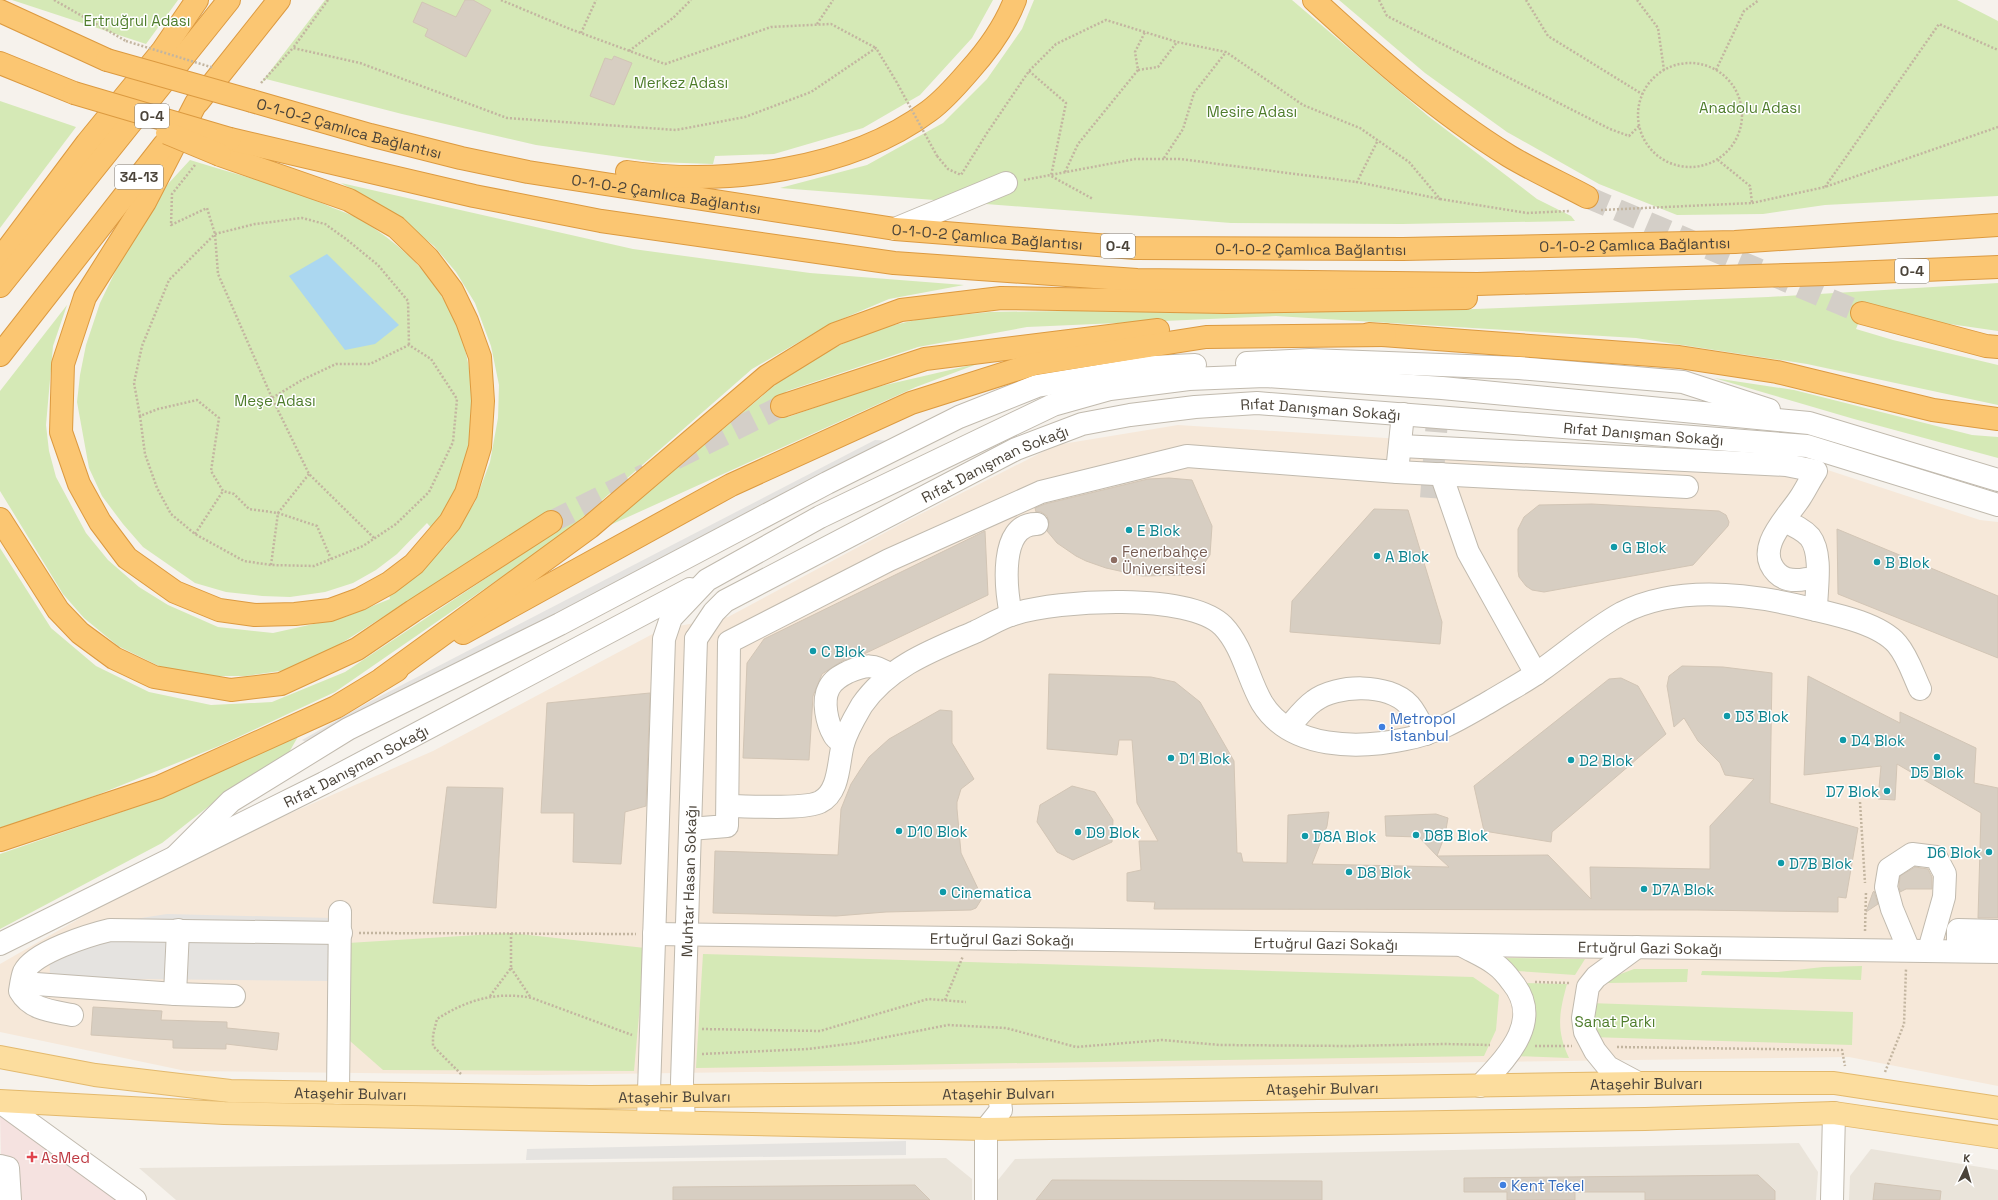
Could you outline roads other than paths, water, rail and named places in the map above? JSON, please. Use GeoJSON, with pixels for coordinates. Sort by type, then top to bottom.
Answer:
{"type":"FeatureCollection","features":[{"type":"Feature","properties":{"kind":"highway"},"geometry":{"type":"LineString","coordinates":[[0,258],[87,143],[164,50],[197,0]]}},
{"type":"Feature","properties":{"kind":"highway","name":"34-13"},"geometry":{"type":"LineString","coordinates":[[0,286],[229,0]]}},
{"type":"Feature","properties":{"kind":"highway","name":"34-13"},"geometry":{"type":"LineString","coordinates":[[0,355],[196,103],[279,0]]}},
{"type":"Feature","properties":{"kind":"highway"},"geometry":{"type":"LineString","coordinates":[[251,36],[283,0]]}},
{"type":"Feature","properties":{"kind":"highway"},"geometry":{"type":"LineString","coordinates":[[256,88],[467,148],[655,176],[734,176],[803,165],[838,156],[873,142],[910,124],[930,111],[954,88],[983,55],[1000,31],[1015,0]]}},
{"type":"Feature","properties":{"kind":"highway"},"geometry":{"type":"LineString","coordinates":[[1314,0],[1361,44],[1434,103],[1509,156],[1585,206]]}},
{"type":"Feature","properties":{"kind":"highway"},"geometry":{"type":"LineString","coordinates":[[0,11],[107,60]]}},
{"type":"Feature","properties":{"kind":"highway","name":"O-1-O-2 Çamlıca Bağlantısı"},"geometry":{"type":"LineString","coordinates":[[0,25],[107,60],[256,88],[370,135],[499,166],[895,229],[1135,248],[1403,249],[1735,242],[1998,225]]}},
{"type":"Feature","properties":{"kind":"highway"},"geometry":{"type":"LineString","coordinates":[[0,62],[74,93],[225,147],[349,200],[396,228],[428,258],[452,290],[467,321],[480,357],[483,401],[480,447],[466,493],[450,522],[414,564],[389,583],[360,599],[330,610],[295,614],[255,615],[219,610],[174,592],[128,558],[100,522],[79,484],[61,432],[63,364],[85,297],[145,202],[196,103]]}},
{"type":"Feature","properties":{"kind":"highway","name":"O-4"},"geometry":{"type":"LineString","coordinates":[[225,147],[601,221],[894,263],[1137,280],[1477,284],[1826,274],[1998,267]]}},
{"type":"Feature","properties":{"kind":"highway"},"geometry":{"type":"LineString","coordinates":[[383,678],[590,527],[767,376],[835,334],[901,310],[1001,298],[1226,302],[1443,299],[1637,292],[1826,274]]}},
{"type":"Feature","properties":{"kind":"highway"},"geometry":{"type":"LineString","coordinates":[[1862,313],[1986,346],[1998,347]]}},
{"type":"Feature","properties":{"kind":"highway"},"geometry":{"type":"LineString","coordinates":[[782,406],[925,359],[1206,324],[1385,335],[1679,357],[1777,372],[1933,410],[1998,419]]}},
{"type":"Feature","properties":{"kind":"highway"},"geometry":{"type":"LineString","coordinates":[[0,840],[159,787],[336,707],[383,678],[731,485],[911,403],[1034,364],[1206,337],[1385,335]]}},
{"type":"Feature","properties":{"kind":"highway"},"geometry":{"type":"LineString","coordinates":[[0,519],[58,610],[80,633],[114,658],[154,678],[231,690],[281,684],[358,649],[413,611],[551,522]]}},
{"type":"Feature","properties":{"kind":"main road","name":"Ataşehir Bulvarı"},"geometry":{"type":"LineString","coordinates":[[4,1059],[95,1075],[230,1091],[590,1098],[649,1096],[999,1093],[1480,1086],[1638,1083],[1840,1076],[1998,1108]]}},
{"type":"Feature","properties":{"kind":"main road"},"geometry":{"type":"LineString","coordinates":[[1834,1113],[1840,1076]]}},
{"type":"Feature","properties":{"kind":"main road","name":"Ataşehir Bulvarı"},"geometry":{"type":"LineString","coordinates":[[0,1101],[224,1113],[986,1129],[1637,1120],[1834,1113],[1998,1137]]}},
{"type":"Feature","properties":{"kind":"street"},"geometry":{"type":"LineString","coordinates":[[895,229],[1006,183]]}},
{"type":"Feature","properties":{"kind":"street"},"geometry":{"type":"LineString","coordinates":[[176,856],[231,801],[348,729],[560,624],[834,479],[959,417],[1037,386],[1152,367],[1310,360],[1519,368],[1683,382],[1808,423]]}},
{"type":"Feature","properties":{"kind":"street","name":"Rıfat Danışman Sokağı"},"geometry":{"type":"LineString","coordinates":[[0,944],[324,782],[707,580],[820,517],[1046,408],[1110,390],[1189,379],[1265,376],[1442,388],[1808,423],[1998,480]]}},
{"type":"Feature","properties":{"kind":"street","name":"Rıfat Danışman Sokağı"},"geometry":{"type":"LineString","coordinates":[[696,639],[714,612],[725,601],[1016,449],[1082,424],[1137,414],[1195,407],[1257,403],[1807,446],[1998,505]]}},
{"type":"Feature","properties":{"kind":"street"},"geometry":{"type":"LineString","coordinates":[[1397,472],[1401,446],[1403,414]]}},
{"type":"Feature","properties":{"kind":"street"},"geometry":{"type":"LineString","coordinates":[[1401,446],[1786,465],[1816,471],[1770,543],[1771,563],[1778,574],[1791,580],[1806,579]]}},
{"type":"Feature","properties":{"kind":"street"},"geometry":{"type":"LineString","coordinates":[[690,829],[727,826],[729,642],[889,560],[1042,492],[1187,456],[1397,472],[1687,487]]}},
{"type":"Feature","properties":{"kind":"street"},"geometry":{"type":"LineString","coordinates":[[1441,474],[1468,552],[1536,674]]}},
{"type":"Feature","properties":{"kind":"street"},"geometry":{"type":"LineString","coordinates":[[1784,521],[1803,531],[1814,544],[1817,559],[1816,610]]}},
{"type":"Feature","properties":{"kind":"street"},"geometry":{"type":"LineString","coordinates":[[1011,615],[1007,596],[1010,544],[1019,531],[1030,524],[1037,524]]}},
{"type":"Feature","properties":{"kind":"street","name":"Rıfat Danışman Sokağı"},"geometry":{"type":"LineString","coordinates":[[671,618],[707,580]]}},
{"type":"Feature","properties":{"kind":"street"},"geometry":{"type":"LineString","coordinates":[[728,806],[796,806],[817,804],[824,800],[832,789],[843,743],[853,720],[876,688],[890,675],[925,654],[1011,615],[1044,606],[1102,601],[1150,603],[1192,610],[1219,622],[1231,636],[1263,704],[1274,718],[1288,728],[1318,740],[1348,744],[1388,742],[1426,734],[1444,728],[1536,674],[1623,612],[1651,602],[1686,596],[1764,599],[1816,610],[1873,627],[1892,638],[1905,655],[1920,689]]}},
{"type":"Feature","properties":{"kind":"street"},"geometry":{"type":"LineString","coordinates":[[641,614],[671,618],[696,639]]}},
{"type":"Feature","properties":{"kind":"street"},"geometry":{"type":"LineString","coordinates":[[648,1122],[664,639],[671,618]]}},
{"type":"Feature","properties":{"kind":"street","name":"Muhtar Hasan Sokağı"},"geometry":{"type":"LineString","coordinates":[[684,1122],[684,1096],[682,1082],[683,1029],[696,639]]}},
{"type":"Feature","properties":{"kind":"street"},"geometry":{"type":"LineString","coordinates":[[843,743],[834,737],[827,717],[826,700],[828,688],[838,677],[862,666],[879,668],[890,675]]}},
{"type":"Feature","properties":{"kind":"street"},"geometry":{"type":"LineString","coordinates":[[1288,728],[1312,702],[1331,692],[1350,689],[1383,691],[1401,698],[1412,709],[1426,734]]}},
{"type":"Feature","properties":{"kind":"street"},"geometry":{"type":"LineString","coordinates":[[72,1015],[41,1009],[25,999],[20,991],[24,972],[35,959],[88,935],[110,930],[178,930],[340,923],[338,1093]]}},
{"type":"Feature","properties":{"kind":"street"},"geometry":{"type":"LineString","coordinates":[[175,994],[178,930]]}},
{"type":"Feature","properties":{"kind":"street"},"geometry":{"type":"LineString","coordinates":[[1958,951],[1958,930],[1998,931]]}},
{"type":"Feature","properties":{"kind":"street","name":"Ertuğrul Gazi Sokağı"},"geometry":{"type":"LineString","coordinates":[[654,934],[1998,952]]}},
{"type":"Feature","properties":{"kind":"street"},"geometry":{"type":"LineString","coordinates":[[1460,945],[1496,964],[1519,990],[1524,1002],[1523,1029],[1515,1045],[1480,1086]]}},
{"type":"Feature","properties":{"kind":"street"},"geometry":{"type":"LineString","coordinates":[[1638,947],[1596,977],[1591,983],[1584,1003],[1583,1018],[1585,1032],[1593,1047],[1608,1067],[1638,1083]]}},
{"type":"Feature","properties":{"kind":"street"},"geometry":{"type":"LineString","coordinates":[[22,983],[175,994],[234,996]]}},
{"type":"Feature","properties":{"kind":"street"},"geometry":{"type":"LineString","coordinates":[[986,1200],[986,1129],[1001,1110],[999,1093]]}},
{"type":"Feature","properties":{"kind":"street"},"geometry":{"type":"LineString","coordinates":[[0,1101],[135,1200]]}},
{"type":"Feature","properties":{"kind":"street"},"geometry":{"type":"LineString","coordinates":[[1828,1196],[1834,1113]]}},
{"type":"Feature","properties":{"kind":"street"},"geometry":{"type":"LineString","coordinates":[[0,1166],[8,1168],[10,1200]]}},
{"type":"Feature","properties":{"kind":"water"},"geometry":{"type":"Polygon","coordinates":[[[327,254],[399,325],[375,344],[345,350],[289,276],[327,254]]]}},
{"type":"Feature","properties":{"kind":"tunnel"},"geometry":{"type":"LineString","coordinates":[[1587,197],[1862,313]]}},
{"type":"Feature","properties":{"kind":"tunnel"},"geometry":{"type":"LineString","coordinates":[[1431,498],[1441,369]]}},
{"type":"Feature","properties":{"kind":"tunnel"},"geometry":{"type":"LineString","coordinates":[[675,459],[782,406]]}},
{"type":"Feature","properties":{"kind":"tunnel"},"geometry":{"type":"LineString","coordinates":[[551,522],[646,474]]}},
{"type":"Feature","properties":{"kind":"place","name":"E Blok"},"geometry":{"type":"Point","coordinates":[1129,530]}},
{"type":"Feature","properties":{"kind":"place","name":"G Blok"},"geometry":{"type":"Point","coordinates":[1614,547]}},
{"type":"Feature","properties":{"kind":"place","name":"A Blok"},"geometry":{"type":"Point","coordinates":[1377,556]}},
{"type":"Feature","properties":{"kind":"place","name":"Fenerbahçe Üniversitesi"},"geometry":{"type":"Point","coordinates":[1114,560]}},
{"type":"Feature","properties":{"kind":"place","name":"B Blok"},"geometry":{"type":"Point","coordinates":[1877,562]}},
{"type":"Feature","properties":{"kind":"place","name":"C Blok"},"geometry":{"type":"Point","coordinates":[813,651]}},
{"type":"Feature","properties":{"kind":"place","name":"D3 Blok"},"geometry":{"type":"Point","coordinates":[1727,716]}},
{"type":"Feature","properties":{"kind":"place","name":"Metropol İstanbul"},"geometry":{"type":"Point","coordinates":[1382,727]}},
{"type":"Feature","properties":{"kind":"place","name":"D4 Blok"},"geometry":{"type":"Point","coordinates":[1843,740]}},
{"type":"Feature","properties":{"kind":"place","name":"D5 Blok"},"geometry":{"type":"Point","coordinates":[1937,757]}},
{"type":"Feature","properties":{"kind":"place","name":"D1 Blok"},"geometry":{"type":"Point","coordinates":[1171,758]}},
{"type":"Feature","properties":{"kind":"place","name":"D2 Blok"},"geometry":{"type":"Point","coordinates":[1571,760]}},
{"type":"Feature","properties":{"kind":"place","name":"D7 Blok"},"geometry":{"type":"Point","coordinates":[1887,791]}},
{"type":"Feature","properties":{"kind":"place","name":"D10 Blok"},"geometry":{"type":"Point","coordinates":[899,831]}},
{"type":"Feature","properties":{"kind":"place","name":"D9 Blok"},"geometry":{"type":"Point","coordinates":[1078,832]}},
{"type":"Feature","properties":{"kind":"place","name":"D8B Blok"},"geometry":{"type":"Point","coordinates":[1416,835]}},
{"type":"Feature","properties":{"kind":"place","name":"D8A Blok"},"geometry":{"type":"Point","coordinates":[1305,836]}},
{"type":"Feature","properties":{"kind":"place","name":"D6 Blok"},"geometry":{"type":"Point","coordinates":[1989,852]}},
{"type":"Feature","properties":{"kind":"place","name":"D7B Blok"},"geometry":{"type":"Point","coordinates":[1781,863]}},
{"type":"Feature","properties":{"kind":"place","name":"D8 Blok"},"geometry":{"type":"Point","coordinates":[1349,872]}},
{"type":"Feature","properties":{"kind":"place","name":"D7A Blok"},"geometry":{"type":"Point","coordinates":[1644,889]}},
{"type":"Feature","properties":{"kind":"place","name":"Cinematica"},"geometry":{"type":"Point","coordinates":[943,892]}},
{"type":"Feature","properties":{"kind":"place","name":"AsMed"},"geometry":{"type":"Point","coordinates":[32,1157]}},
{"type":"Feature","properties":{"kind":"place","name":"Kent Tekel"},"geometry":{"type":"Point","coordinates":[1503,1185]}},
{"type":"Feature","properties":{"kind":"park label","name":"Ertruğrul Adası"},"geometry":{"type":"Point","coordinates":[137,20]}},
{"type":"Feature","properties":{"kind":"park label","name":"Merkez Adası"},"geometry":{"type":"Point","coordinates":[681,82]}},
{"type":"Feature","properties":{"kind":"park label","name":"Anadolu Adası"},"geometry":{"type":"Point","coordinates":[1750,107]}},
{"type":"Feature","properties":{"kind":"park label","name":"Mesire Adası"},"geometry":{"type":"Point","coordinates":[1252,111]}},
{"type":"Feature","properties":{"kind":"park label","name":"Meşe Adası"},"geometry":{"type":"Point","coordinates":[275,400]}},
{"type":"Feature","properties":{"kind":"park label","name":"Sanat Parkı"},"geometry":{"type":"Point","coordinates":[1615,1021]}}]}
